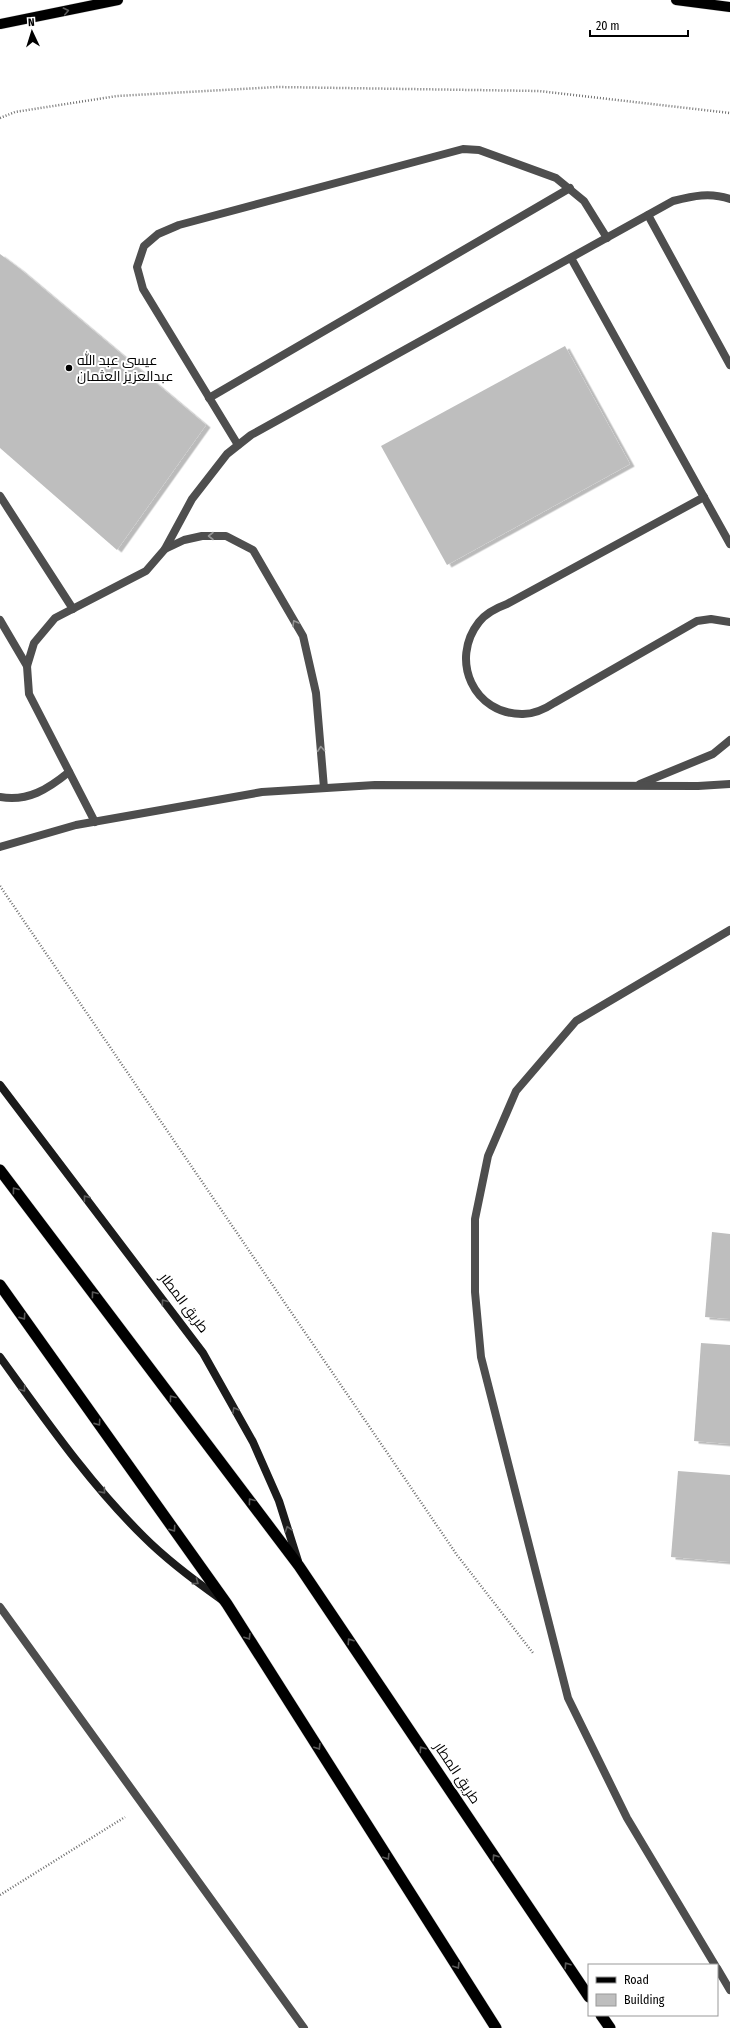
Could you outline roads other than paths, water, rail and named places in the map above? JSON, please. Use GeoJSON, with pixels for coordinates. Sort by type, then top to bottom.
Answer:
{"type":"FeatureCollection","features":[{"type":"Feature","properties":{"kind":"highway","name":"طريق المطار"},"geometry":{"type":"LineString","coordinates":[[0,1170],[300,1566],[588,1996]]}},
{"type":"Feature","properties":{"kind":"highway"},"geometry":{"type":"LineString","coordinates":[[0,1285],[227,1604],[496,2028]]}},
{"type":"Feature","properties":{"kind":"highway"},"geometry":{"type":"LineString","coordinates":[[602,2016],[610,2028]]}},
{"type":"Feature","properties":{"kind":"main road"},"geometry":{"type":"LineString","coordinates":[[0,24],[118,0]]}},
{"type":"Feature","properties":{"kind":"main road"},"geometry":{"type":"LineString","coordinates":[[676,0],[730,7]]}},
{"type":"Feature","properties":{"kind":"main road","name":"طريق المطار"},"geometry":{"type":"LineString","coordinates":[[0,1085],[203,1353],[253,1442],[279,1501],[300,1566]]}},
{"type":"Feature","properties":{"kind":"main road"},"geometry":{"type":"LineString","coordinates":[[0,1357],[71,1455],[144,1537],[184,1573],[227,1604]]}},
{"type":"Feature","properties":{"kind":"lane"},"geometry":{"type":"LineString","coordinates":[[238,445],[143,289],[137,267],[144,246],[158,234],[179,225],[463,149],[479,150],[556,178],[584,201],[607,238]]}},
{"type":"Feature","properties":{"kind":"lane"},"geometry":{"type":"LineString","coordinates":[[209,398],[570,188]]}},
{"type":"Feature","properties":{"kind":"lane"},"geometry":{"type":"LineString","coordinates":[[95,822],[28,694],[26,666],[34,643],[55,618],[146,571],[165,549],[192,499],[227,454],[258,431],[673,201],[695,195],[718,195],[730,199]]}},
{"type":"Feature","properties":{"kind":"lane"},"geometry":{"type":"LineString","coordinates":[[648,215],[730,365]]}},
{"type":"Feature","properties":{"kind":"lane"},"geometry":{"type":"LineString","coordinates":[[571,258],[730,544]]}},
{"type":"Feature","properties":{"kind":"lane"},"geometry":{"type":"LineString","coordinates":[[0,496],[73,609]]}},
{"type":"Feature","properties":{"kind":"lane"},"geometry":{"type":"LineString","coordinates":[[704,497],[507,604],[492,610],[479,621],[470,634],[466,650],[465,666],[470,682],[476,691],[492,706],[507,713],[524,714],[540,711],[696,621],[711,619],[730,622]]}},
{"type":"Feature","properties":{"kind":"lane"},"geometry":{"type":"LineString","coordinates":[[165,549],[184,540],[202,536],[226,536],[253,550],[303,636],[316,693],[324,788]]}},
{"type":"Feature","properties":{"kind":"lane"},"geometry":{"type":"LineString","coordinates":[[0,620],[26,666]]}},
{"type":"Feature","properties":{"kind":"lane"},"geometry":{"type":"LineString","coordinates":[[634,786],[713,754],[730,740]]}},
{"type":"Feature","properties":{"kind":"lane"},"geometry":{"type":"LineString","coordinates":[[0,797],[12,799],[28,797],[52,786],[69,772]]}},
{"type":"Feature","properties":{"kind":"lane"},"geometry":{"type":"LineString","coordinates":[[0,847],[95,822],[262,792],[375,785],[698,786],[730,784]]}},
{"type":"Feature","properties":{"kind":"lane"},"geometry":{"type":"LineString","coordinates":[[714,1964],[627,1818],[568,1698],[481,1357],[475,1292],[475,1220],[488,1156],[516,1091],[576,1021],[730,930]]}},
{"type":"Feature","properties":{"kind":"lane"},"geometry":{"type":"LineString","coordinates":[[0,1607],[304,2028]]}},
{"type":"Feature","properties":{"kind":"lane"},"geometry":{"type":"LineString","coordinates":[[718,1970],[730,1990]]}},
{"type":"Feature","properties":{"kind":"place","name":"عيسى عبد الله عبدالعزيز العثمان"},"geometry":{"type":"Point","coordinates":[69,368]}}]}
